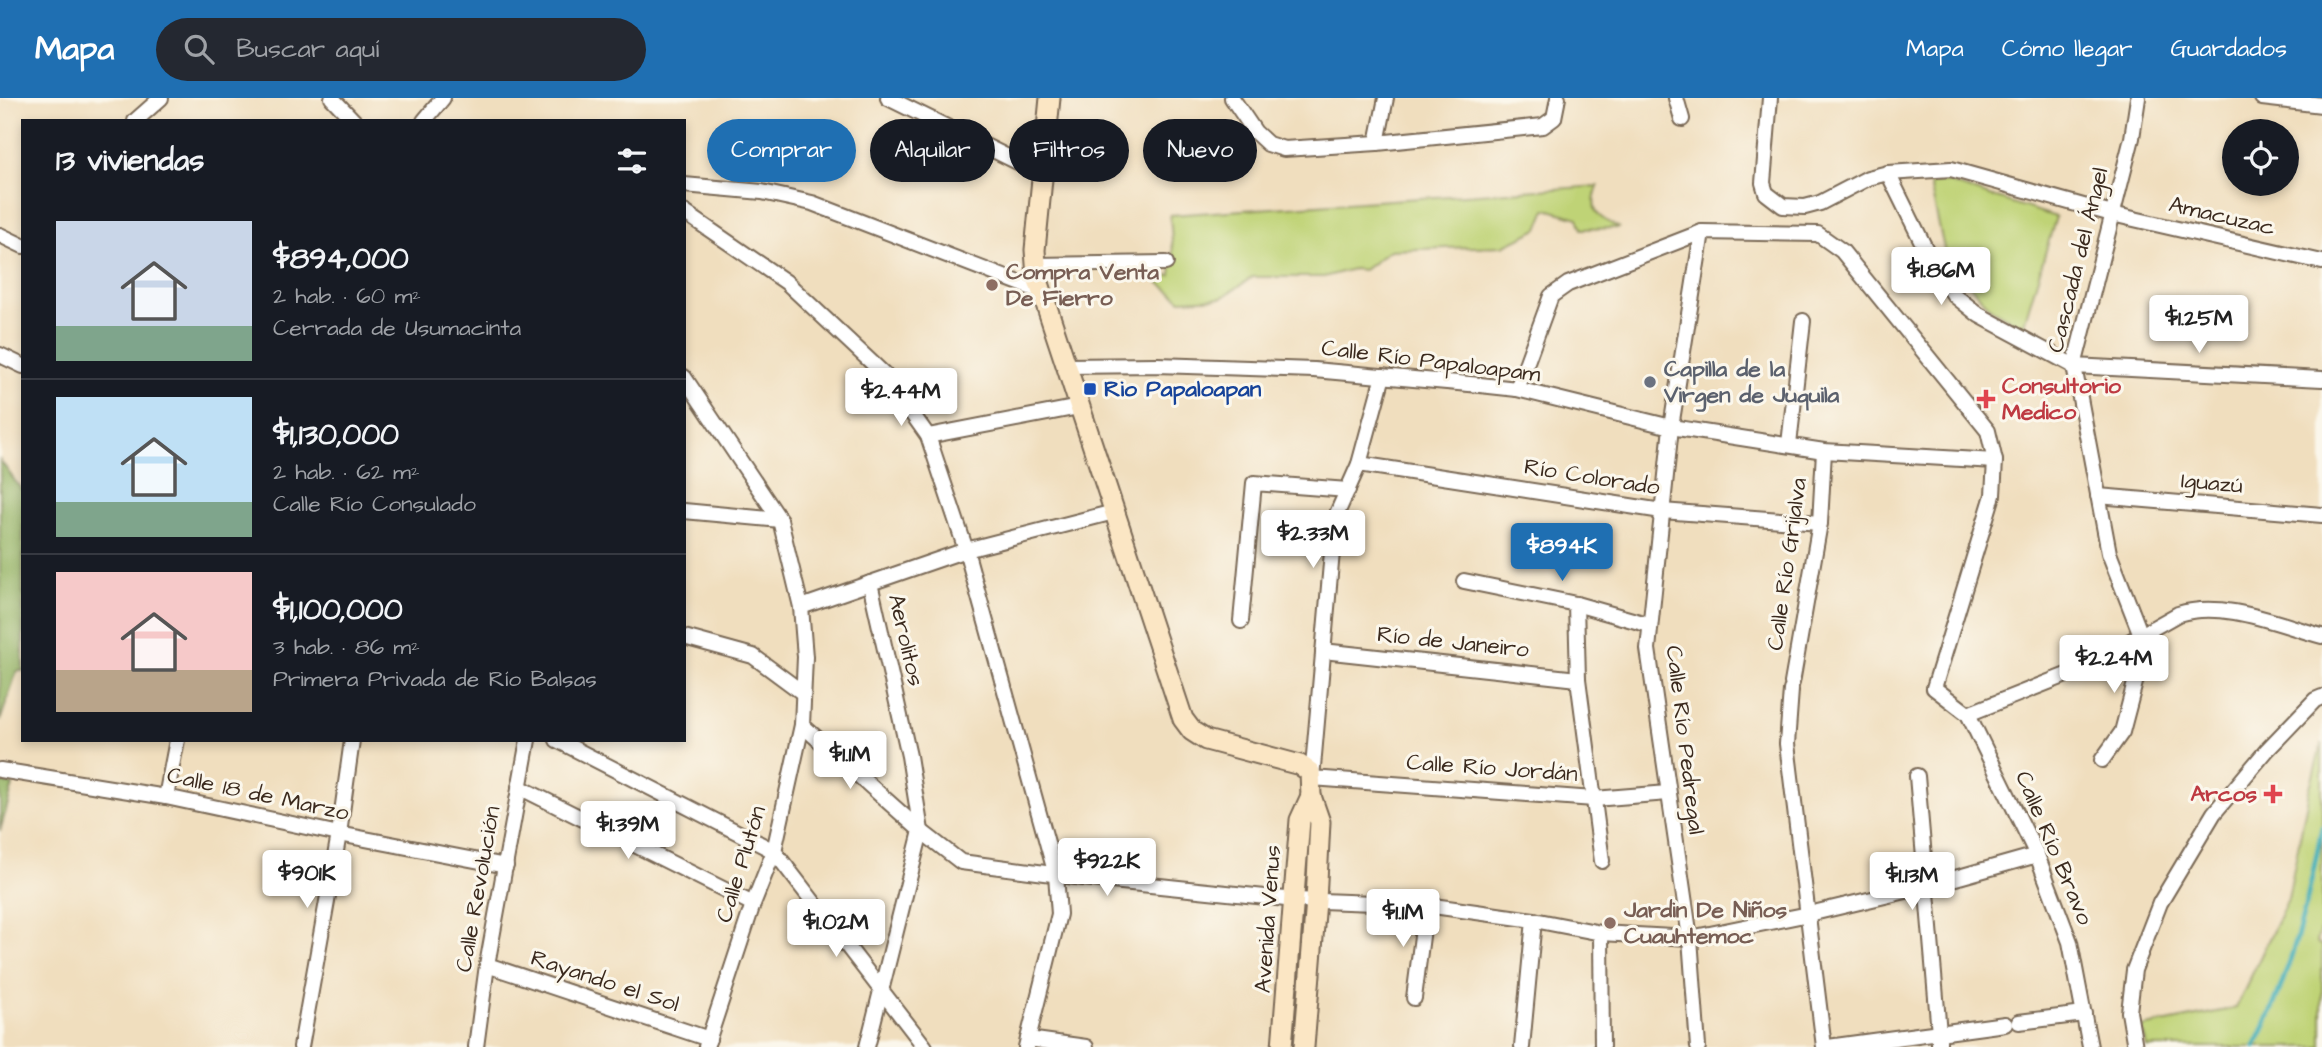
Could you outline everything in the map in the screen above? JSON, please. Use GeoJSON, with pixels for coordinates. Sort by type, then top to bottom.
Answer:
{"type":"FeatureCollection","features":[{"type":"Feature","properties":{"kind":"main road"},"geometry":{"type":"LineString","coordinates":[[1048,119],[1050,98]]}},
{"type":"Feature","properties":{"kind":"main road"},"geometry":{"type":"LineString","coordinates":[[1041,182],[1035,265],[1040,291],[1180,710],[1187,725],[1206,740],[1300,765],[1310,772],[1311,787]]}},
{"type":"Feature","properties":{"kind":"main road","name":"Avenida Venus"},"geometry":{"type":"LineString","coordinates":[[1282,1047],[1300,820],[1311,787]]}},
{"type":"Feature","properties":{"kind":"main road","name":"Avenida Venus"},"geometry":{"type":"LineString","coordinates":[[1304,1047],[1320,822],[1311,787]]}},
{"type":"Feature","properties":{"kind":"street"},"geometry":{"type":"LineString","coordinates":[[137,119],[161,98]]}},
{"type":"Feature","properties":{"kind":"street"},"geometry":{"type":"LineString","coordinates":[[332,98],[352,119]]}},
{"type":"Feature","properties":{"kind":"street"},"geometry":{"type":"LineString","coordinates":[[426,119],[443,98]]}},
{"type":"Feature","properties":{"kind":"street"},"geometry":{"type":"LineString","coordinates":[[888,98],[1009,158]]}},
{"type":"Feature","properties":{"kind":"street"},"geometry":{"type":"LineString","coordinates":[[1232,98],[1255,131],[1268,144],[1284,149],[1377,143],[1543,126],[1554,118],[1558,98]]}},
{"type":"Feature","properties":{"kind":"street"},"geometry":{"type":"LineString","coordinates":[[1377,143],[1385,98]]}},
{"type":"Feature","properties":{"kind":"street"},"geometry":{"type":"LineString","coordinates":[[1676,98],[1682,119]]}},
{"type":"Feature","properties":{"kind":"street","name":"Amacuzac"},"geometry":{"type":"LineString","coordinates":[[1770,98],[1763,183],[1766,193],[1783,205],[1805,207],[1820,203],[1868,178],[1888,173],[1951,169],[2112,214],[2322,261]]}},
{"type":"Feature","properties":{"kind":"street","name":"Cascada del Ángel"},"geometry":{"type":"LineString","coordinates":[[2138,98],[2132,138],[2074,366],[2109,553],[2141,635]]}},
{"type":"Feature","properties":{"kind":"street"},"geometry":{"type":"LineString","coordinates":[[2262,98],[2322,105]]}},
{"type":"Feature","properties":{"kind":"street"},"geometry":{"type":"LineString","coordinates":[[1888,173],[1929,256],[1954,295],[1979,315],[2074,366],[2322,379]]}},
{"type":"Feature","properties":{"kind":"street"},"geometry":{"type":"LineString","coordinates":[[686,185],[762,192],[812,203],[1040,291]]}},
{"type":"Feature","properties":{"kind":"street"},"geometry":{"type":"LineString","coordinates":[[686,213],[786,282],[884,374],[929,436],[966,550],[1056,875],[1059,914],[1027,1043],[1086,1047]]}},
{"type":"Feature","properties":{"kind":"street"},"geometry":{"type":"LineString","coordinates":[[1517,389],[1551,296],[1568,284],[1702,232],[1818,234],[1842,251],[1988,430],[1996,461],[1993,495],[1934,688],[1968,714],[2080,670],[2178,614],[2193,609],[2232,612],[2322,636]]}},
{"type":"Feature","properties":{"kind":"street","name":"Calle Río Pedregal"},"geometry":{"type":"LineString","coordinates":[[1698,1047],[1690,938],[1649,663],[1650,625],[1671,427],[1702,232]]}},
{"type":"Feature","properties":{"kind":"street"},"geometry":{"type":"LineString","coordinates":[[0,235],[21,245]]}},
{"type":"Feature","properties":{"kind":"street"},"geometry":{"type":"LineString","coordinates":[[1035,265],[1166,262]]}},
{"type":"Feature","properties":{"kind":"street"},"geometry":{"type":"LineString","coordinates":[[1789,444],[1803,321]]}},
{"type":"Feature","properties":{"kind":"street"},"geometry":{"type":"LineString","coordinates":[[0,355],[21,365]]}},
{"type":"Feature","properties":{"kind":"street","name":"Calle Río Papaloapam"},"geometry":{"type":"LineString","coordinates":[[1065,366],[1157,365],[1288,369],[1517,389],[1671,427],[1825,451],[1996,461]]}},
{"type":"Feature","properties":{"kind":"street"},"geometry":{"type":"LineString","coordinates":[[1311,787],[1335,518],[1360,464],[1382,376]]}},
{"type":"Feature","properties":{"kind":"street"},"geometry":{"type":"LineString","coordinates":[[686,380],[780,520]]}},
{"type":"Feature","properties":{"kind":"street"},"geometry":{"type":"LineString","coordinates":[[929,436],[1079,407]]}},
{"type":"Feature","properties":{"kind":"street","name":"Calle Río Grijalva"},"geometry":{"type":"LineString","coordinates":[[1825,451],[1820,523],[1792,687],[1787,744],[1826,1047]]}},
{"type":"Feature","properties":{"kind":"street","name":"Río Colorado"},"geometry":{"type":"LineString","coordinates":[[1360,464],[1662,511],[1820,523]]}},
{"type":"Feature","properties":{"kind":"street"},"geometry":{"type":"LineString","coordinates":[[1241,621],[1254,483],[1348,490]]}},
{"type":"Feature","properties":{"kind":"street","name":"Iguazú"},"geometry":{"type":"LineString","coordinates":[[2098,496],[2322,515]]}},
{"type":"Feature","properties":{"kind":"street"},"geometry":{"type":"LineString","coordinates":[[686,511],[780,520]]}},
{"type":"Feature","properties":{"kind":"street"},"geometry":{"type":"LineString","coordinates":[[801,607],[966,550],[1114,512]]}},
{"type":"Feature","properties":{"kind":"street","name":"Calle Plutón"},"geometry":{"type":"LineString","coordinates":[[707,1043],[753,904],[774,851],[802,725],[805,657],[801,607],[780,520]]}},
{"type":"Feature","properties":{"kind":"street"},"geometry":{"type":"LineString","coordinates":[[1464,581],[1576,604],[1650,625]]}},
{"type":"Feature","properties":{"kind":"street","name":"Aerolitos"},"geometry":{"type":"LineString","coordinates":[[870,583],[909,756],[921,831]]}},
{"type":"Feature","properties":{"kind":"street"},"geometry":{"type":"LineString","coordinates":[[1576,604],[1578,679],[1602,861]]}},
{"type":"Feature","properties":{"kind":"street"},"geometry":{"type":"LineString","coordinates":[[2102,760],[2122,732],[2141,660],[2141,635]]}},
{"type":"Feature","properties":{"kind":"street"},"geometry":{"type":"LineString","coordinates":[[686,638],[753,656],[803,693]]}},
{"type":"Feature","properties":{"kind":"street","name":"Río de Janeiro"},"geometry":{"type":"LineString","coordinates":[[1323,651],[1578,679]]}},
{"type":"Feature","properties":{"kind":"street"},"geometry":{"type":"LineString","coordinates":[[2135,1047],[2129,1013],[2134,970],[2160,903],[2214,813],[2267,750],[2318,699]]}},
{"type":"Feature","properties":{"kind":"street","name":"Calle Río Bravo"},"geometry":{"type":"LineString","coordinates":[[1968,714],[2037,855],[2066,927],[2090,1047]]}},
{"type":"Feature","properties":{"kind":"street"},"geometry":{"type":"LineString","coordinates":[[802,725],[921,831],[961,862],[1056,875],[1295,900],[1426,905],[1534,920],[1601,933],[1690,938],[1927,886],[2037,855]]}},
{"type":"Feature","properties":{"kind":"street"},"geometry":{"type":"LineString","coordinates":[[166,797],[177,742]]}},
{"type":"Feature","properties":{"kind":"street"},"geometry":{"type":"LineString","coordinates":[[301,1047],[352,742]]}},
{"type":"Feature","properties":{"kind":"street","name":"Calle Revolución"},"geometry":{"type":"LineString","coordinates":[[475,1047],[487,965],[528,742]]}},
{"type":"Feature","properties":{"kind":"street"},"geometry":{"type":"LineString","coordinates":[[561,742],[774,851],[925,1047]]}},
{"type":"Feature","properties":{"kind":"street","name":"Calle 18 de Marzo"},"geometry":{"type":"LineString","coordinates":[[0,770],[166,797],[506,866]]}},
{"type":"Feature","properties":{"kind":"street"},"geometry":{"type":"LineString","coordinates":[[1917,776],[1937,1038]]}},
{"type":"Feature","properties":{"kind":"street"},"geometry":{"type":"LineString","coordinates":[[519,787],[753,904]]}},
{"type":"Feature","properties":{"kind":"street","name":"Calle Río Jordán"},"geometry":{"type":"LineString","coordinates":[[1311,787],[1594,799],[1668,793]]}},
{"type":"Feature","properties":{"kind":"street"},"geometry":{"type":"LineString","coordinates":[[867,1047],[921,831]]}},
{"type":"Feature","properties":{"kind":"street"},"geometry":{"type":"LineString","coordinates":[[1414,998],[1426,905]]}},
{"type":"Feature","properties":{"kind":"street"},"geometry":{"type":"LineString","coordinates":[[1522,1047],[1534,920]]}},
{"type":"Feature","properties":{"kind":"street"},"geometry":{"type":"LineString","coordinates":[[1601,933],[1602,1047]]}},
{"type":"Feature","properties":{"kind":"street","name":"Rayando el Sol"},"geometry":{"type":"LineString","coordinates":[[487,965],[707,1043]]}},
{"type":"Feature","properties":{"kind":"street"},"geometry":{"type":"LineString","coordinates":[[1826,1047],[1937,1038],[2012,1023],[2084,1014]]}},
{"type":"Feature","properties":{"kind":"green space"},"geometry":{"type":"Polygon","coordinates":[[[1946,182],[2056,217],[2023,327],[1990,308],[1967,282],[1944,249],[1930,184],[1946,182]]]}},
{"type":"Feature","properties":{"kind":"green space"},"geometry":{"type":"Polygon","coordinates":[[[1598,186],[1594,202],[1597,213],[1620,228],[1582,229],[1578,218],[1546,209],[1538,229],[1503,246],[1390,250],[1364,270],[1353,269],[1324,277],[1253,277],[1221,298],[1181,300],[1151,276],[1171,275],[1173,253],[1170,215],[1598,186]]]}},
{"type":"Feature","properties":{"kind":"green space"},"geometry":{"type":"Polygon","coordinates":[[[0,460],[21,489],[21,671],[17,671],[0,721],[0,460]]]}},
{"type":"Feature","properties":{"kind":"green space"},"geometry":{"type":"Polygon","coordinates":[[[2322,743],[2322,919],[2317,943],[2322,945],[2322,1047],[2147,1047],[2142,1027],[2236,1008],[2288,899],[2309,791],[2322,743]]]}},
{"type":"Feature","properties":{"kind":"green space"},"geometry":{"type":"Polygon","coordinates":[[[0,782],[13,785],[0,831],[0,782]]]}},
{"type":"Feature","properties":{"kind":"waterway"},"geometry":{"type":"LineString","coordinates":[[2255,1047],[2288,966],[2322,827]]}},
{"type":"Feature","properties":{"kind":"place","name":"Compra Venta De Fierro"},"geometry":{"type":"Point","coordinates":[992,285]}},
{"type":"Feature","properties":{"kind":"place","name":"Capilla de la Virgen de Juquila"},"geometry":{"type":"Point","coordinates":[1650,382]}},
{"type":"Feature","properties":{"kind":"place","name":"Rio Papaloapan"},"geometry":{"type":"Point","coordinates":[1090,389]}},
{"type":"Feature","properties":{"kind":"place","name":"Consultorio Medico"},"geometry":{"type":"Point","coordinates":[1986,399]}},
{"type":"Feature","properties":{"kind":"place","name":"Arcos"},"geometry":{"type":"Point","coordinates":[2273,794]}},
{"type":"Feature","properties":{"kind":"place","name":"Jardin De Niños Cuauhtemoc"},"geometry":{"type":"Point","coordinates":[1610,923]}}]}
